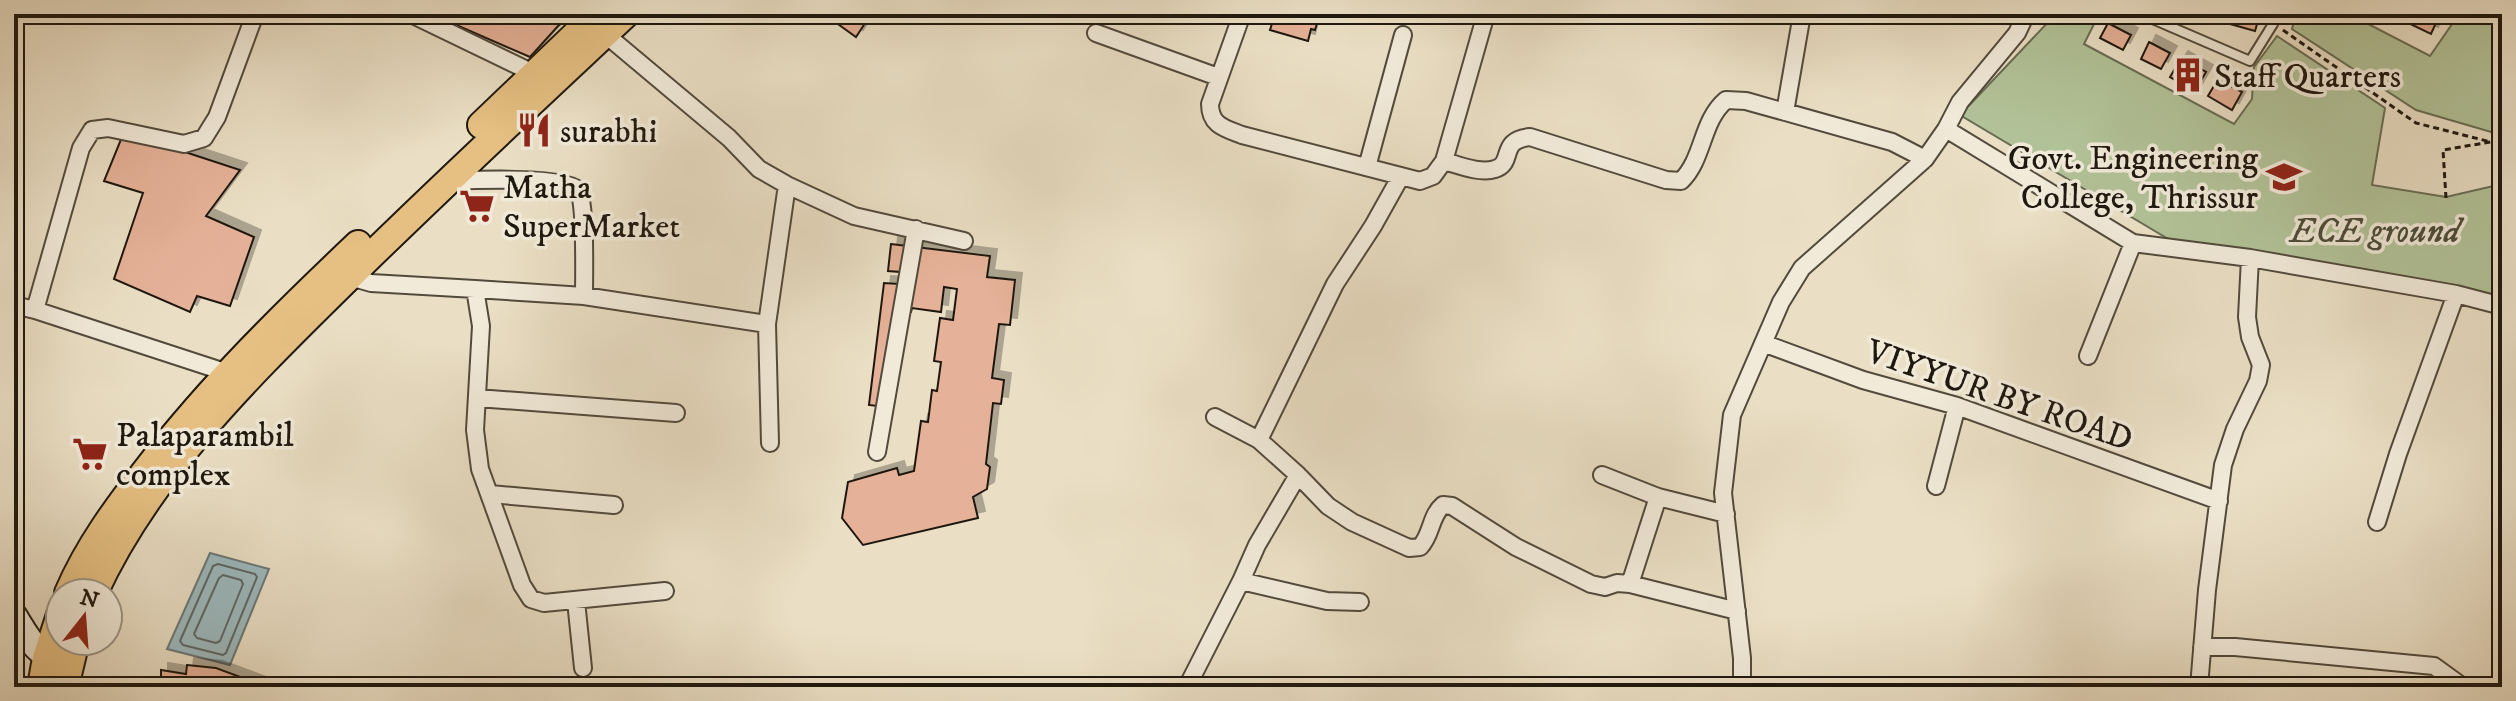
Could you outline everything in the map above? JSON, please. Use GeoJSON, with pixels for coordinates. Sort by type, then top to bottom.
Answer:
{"type":"FeatureCollection","features":[{"type":"Feature","properties":{"kind":"main road"},"geometry":{"type":"LineString","coordinates":[[76,577],[91,546],[123,499],[178,429],[228,373],[535,74],[601,24],[626,14]]}},
{"type":"Feature","properties":{"kind":"main road"},"geometry":{"type":"LineString","coordinates":[[101,577],[138,513],[179,458],[263,363],[449,181],[601,24]]}},
{"type":"Feature","properties":{"kind":"main road"},"geometry":{"type":"LineString","coordinates":[[14,615],[27,636],[64,667],[41,687]]}},
{"type":"Feature","properties":{"kind":"street"},"geometry":{"type":"LineString","coordinates":[[35,310],[81,148],[92,130],[108,128],[184,144],[204,138],[217,117],[255,14]]}},
{"type":"Feature","properties":{"kind":"street"},"geometry":{"type":"LineString","coordinates":[[411,14],[535,74]]}},
{"type":"Feature","properties":{"kind":"street"},"geometry":{"type":"LineString","coordinates":[[1242,14],[1210,104],[1210,116],[1217,125],[1242,135],[1420,181],[1433,176],[1444,161],[1486,14]]}},
{"type":"Feature","properties":{"kind":"street"},"geometry":{"type":"LineString","coordinates":[[1785,112],[1802,14]]}},
{"type":"Feature","properties":{"kind":"street"},"geometry":{"type":"LineString","coordinates":[[1742,687],[1737,611],[1723,493],[1732,415],[1781,302],[1802,268],[1925,159],[1960,102],[2017,33],[2026,14]]}},
{"type":"Feature","properties":{"kind":"street"},"geometry":{"type":"LineString","coordinates":[[601,24],[729,138],[759,169],[854,216],[964,241]]}},
{"type":"Feature","properties":{"kind":"street"},"geometry":{"type":"LineString","coordinates":[[1096,33],[1218,77]]}},
{"type":"Feature","properties":{"kind":"street"},"geometry":{"type":"LineString","coordinates":[[1367,167],[1403,35]]}},
{"type":"Feature","properties":{"kind":"street"},"geometry":{"type":"LineString","coordinates":[[1444,161],[1474,169],[1494,169],[1503,164],[1517,138],[1530,137],[1666,180],[1681,181],[1691,171],[1714,110],[1726,100],[1746,101],[1892,142],[1925,159]]}},
{"type":"Feature","properties":{"kind":"street"},"geometry":{"type":"LineString","coordinates":[[1946,129],[2133,243],[2250,258],[2456,294],[2502,306]]}},
{"type":"Feature","properties":{"kind":"street"},"geometry":{"type":"LineString","coordinates":[[1259,440],[1335,284],[1401,176]]}},
{"type":"Feature","properties":{"kind":"street"},"geometry":{"type":"LineString","coordinates":[[449,181],[543,182],[569,184],[577,189],[581,199],[584,296]]}},
{"type":"Feature","properties":{"kind":"street"},"geometry":{"type":"LineString","coordinates":[[770,443],[767,324],[787,185]]}},
{"type":"Feature","properties":{"kind":"street"},"geometry":{"type":"LineString","coordinates":[[877,452],[916,229]]}},
{"type":"Feature","properties":{"kind":"street"},"geometry":{"type":"LineString","coordinates":[[2088,356],[2133,243]]}},
{"type":"Feature","properties":{"kind":"street"},"geometry":{"type":"LineString","coordinates":[[2199,687],[2223,465],[2235,429],[2258,381],[2261,365],[2250,337],[2247,317],[2250,258]]}},
{"type":"Feature","properties":{"kind":"street"},"geometry":{"type":"LineString","coordinates":[[350,277],[371,283],[584,296],[767,324]]}},
{"type":"Feature","properties":{"kind":"street"},"geometry":{"type":"LineString","coordinates":[[475,289],[481,326],[475,430],[480,469],[522,585],[531,599],[544,603],[665,591]]}},
{"type":"Feature","properties":{"kind":"street"},"geometry":{"type":"LineString","coordinates":[[2377,522],[2398,454],[2456,294]]}},
{"type":"Feature","properties":{"kind":"street"},"geometry":{"type":"LineString","coordinates":[[14,305],[228,373]]}},
{"type":"Feature","properties":{"kind":"street","name":"VIYYUR BY ROAD"},"geometry":{"type":"LineString","coordinates":[[1763,343],[1863,380],[1957,406],[2219,501]]}},
{"type":"Feature","properties":{"kind":"street"},"geometry":{"type":"LineString","coordinates":[[477,398],[676,413]]}},
{"type":"Feature","properties":{"kind":"street"},"geometry":{"type":"LineString","coordinates":[[1936,486],[1957,406]]}},
{"type":"Feature","properties":{"kind":"street"},"geometry":{"type":"LineString","coordinates":[[1215,417],[1259,440],[1328,506],[1352,522],[1409,548],[1420,547],[1426,541],[1436,511],[1443,505],[1452,506],[1516,547],[1591,584],[1605,587],[1617,583],[1630,584],[1737,611]]}},
{"type":"Feature","properties":{"kind":"street"},"geometry":{"type":"LineString","coordinates":[[1187,687],[1257,545],[1298,475]]}},
{"type":"Feature","properties":{"kind":"street"},"geometry":{"type":"LineString","coordinates":[[1602,475],[1658,497],[1726,514]]}},
{"type":"Feature","properties":{"kind":"street"},"geometry":{"type":"LineString","coordinates":[[490,494],[614,505]]}},
{"type":"Feature","properties":{"kind":"street"},"geometry":{"type":"LineString","coordinates":[[1630,584],[1658,497]]}},
{"type":"Feature","properties":{"kind":"street"},"geometry":{"type":"LineString","coordinates":[[1241,581],[1327,601],[1360,602]]}},
{"type":"Feature","properties":{"kind":"street"},"geometry":{"type":"LineString","coordinates":[[576,601],[583,668]]}},
{"type":"Feature","properties":{"kind":"street"},"geometry":{"type":"LineString","coordinates":[[2202,647],[2235,647],[2434,666],[2463,687]]}},
{"type":"Feature","properties":{"kind":"lane"},"geometry":{"type":"LineString","coordinates":[[2141,14],[2250,61],[2275,19]]}},
{"type":"Feature","properties":{"kind":"lane"},"geometry":{"type":"LineString","coordinates":[[64,667],[143,687]]}},
{"type":"Feature","properties":{"kind":"path"},"geometry":{"type":"LineString","coordinates":[[2275,19],[2416,123],[2491,142]]}},
{"type":"Feature","properties":{"kind":"path"},"geometry":{"type":"LineString","coordinates":[[2446,198],[2443,150],[2502,140]]}},
{"type":"Feature","properties":{"kind":"green space","name":"Govt. Engineering College, Thrissur"},"geometry":{"type":"Polygon","coordinates":[[[2053,14],[2099,14],[2084,44],[2234,124],[2252,99],[2254,67],[2277,36],[2385,108],[2372,185],[2446,197],[2502,184],[2502,301],[2170,240],[1960,115],[2053,14]]]}},
{"type":"Feature","properties":{"kind":"green space"},"geometry":{"type":"Polygon","coordinates":[[[2296,14],[2349,14],[2430,56],[2459,14],[2502,14],[2502,128],[2491,132],[2416,110],[2292,29],[2296,14]]]}},
{"type":"Feature","properties":{"kind":"water"},"geometry":{"type":"Polygon","coordinates":[[[210,553],[269,569],[230,665],[167,649],[210,553]]]}},
{"type":"Feature","properties":{"kind":"building"},"geometry":{"type":"Polygon","coordinates":[[[431,14],[556,14],[565,21],[530,57],[431,14]]]}},
{"type":"Feature","properties":{"kind":"building"},"geometry":{"type":"Polygon","coordinates":[[[824,14],[871,14],[856,37],[824,14]]]}},
{"type":"Feature","properties":{"kind":"building"},"geometry":{"type":"Polygon","coordinates":[[[1275,14],[1319,17],[1308,41],[1270,30],[1275,14]]]}},
{"type":"Feature","properties":{"kind":"building","name":"Staff Quarters"},"geometry":{"type":"Polygon","coordinates":[[[2187,14],[2212,14],[2211,20],[2187,14]]]}},
{"type":"Feature","properties":{"kind":"building","name":"Staff Quarters"},"geometry":{"type":"Polygon","coordinates":[[[2226,14],[2260,14],[2255,31],[2223,22],[2226,14]]]}},
{"type":"Feature","properties":{"kind":"building","name":"Staff Quarters"},"geometry":{"type":"Polygon","coordinates":[[[2405,14],[2440,14],[2431,34],[2402,20],[2405,14]]]}},
{"type":"Feature","properties":{"kind":"building","name":"Staff Quarters"},"geometry":{"type":"Polygon","coordinates":[[[2108,23],[2131,35],[2123,50],[2100,38],[2108,23]]]}},
{"type":"Feature","properties":{"kind":"building","name":"Staff Quarters"},"geometry":{"type":"Polygon","coordinates":[[[2149,42],[2170,53],[2161,69],[2141,59],[2149,42]]]}},
{"type":"Feature","properties":{"kind":"building","name":"Staff Quarters"},"geometry":{"type":"Polygon","coordinates":[[[2181,58],[2206,72],[2195,91],[2170,77],[2181,58]]]}},
{"type":"Feature","properties":{"kind":"building","name":"Staff Quarters"},"geometry":{"type":"Polygon","coordinates":[[[2218,79],[2242,92],[2232,110],[2208,96],[2218,79]]]}},
{"type":"Feature","properties":{"kind":"building"},"geometry":{"type":"Polygon","coordinates":[[[124,132],[240,170],[206,216],[254,237],[230,306],[197,296],[190,312],[114,279],[143,193],[104,181],[124,132]]]}},
{"type":"Feature","properties":{"kind":"building"},"geometry":{"type":"Polygon","coordinates":[[[891,244],[990,256],[987,277],[1015,280],[1010,325],[999,324],[992,378],[1004,380],[1001,404],[993,403],[986,464],[990,467],[987,489],[973,497],[978,518],[863,545],[842,518],[848,482],[897,468],[899,475],[914,471],[921,421],[928,422],[932,390],[937,391],[941,362],[934,361],[940,318],[953,320],[957,289],[944,287],[941,312],[912,308],[911,312],[897,312],[885,407],[869,405],[884,283],[899,284],[900,272],[888,271],[891,244]]]}},
{"type":"Feature","properties":{"kind":"building"},"geometry":{"type":"Polygon","coordinates":[[[187,665],[216,668],[267,687],[161,687],[161,670],[186,674],[187,665]]]}},
{"type":"Feature","properties":{"kind":"place","name":"Staff Quarters"},"geometry":{"type":"Point","coordinates":[2188,75]}},
{"type":"Feature","properties":{"kind":"place","name":"surabhi"},"geometry":{"type":"Point","coordinates":[534,130]}},
{"type":"Feature","properties":{"kind":"place","name":"Govt. Engineering College, Thrissur"},"geometry":{"type":"Point","coordinates":[2284,177]}},
{"type":"Feature","properties":{"kind":"place","name":"Matha SuperMarket"},"geometry":{"type":"Point","coordinates":[477,206]}},
{"type":"Feature","properties":{"kind":"place","name":"Palaparambil complex"},"geometry":{"type":"Point","coordinates":[90,454]}},
{"type":"Feature","properties":{"kind":"park label","name":"ECE ground"},"geometry":{"type":"Point","coordinates":[2375,230]}}]}
